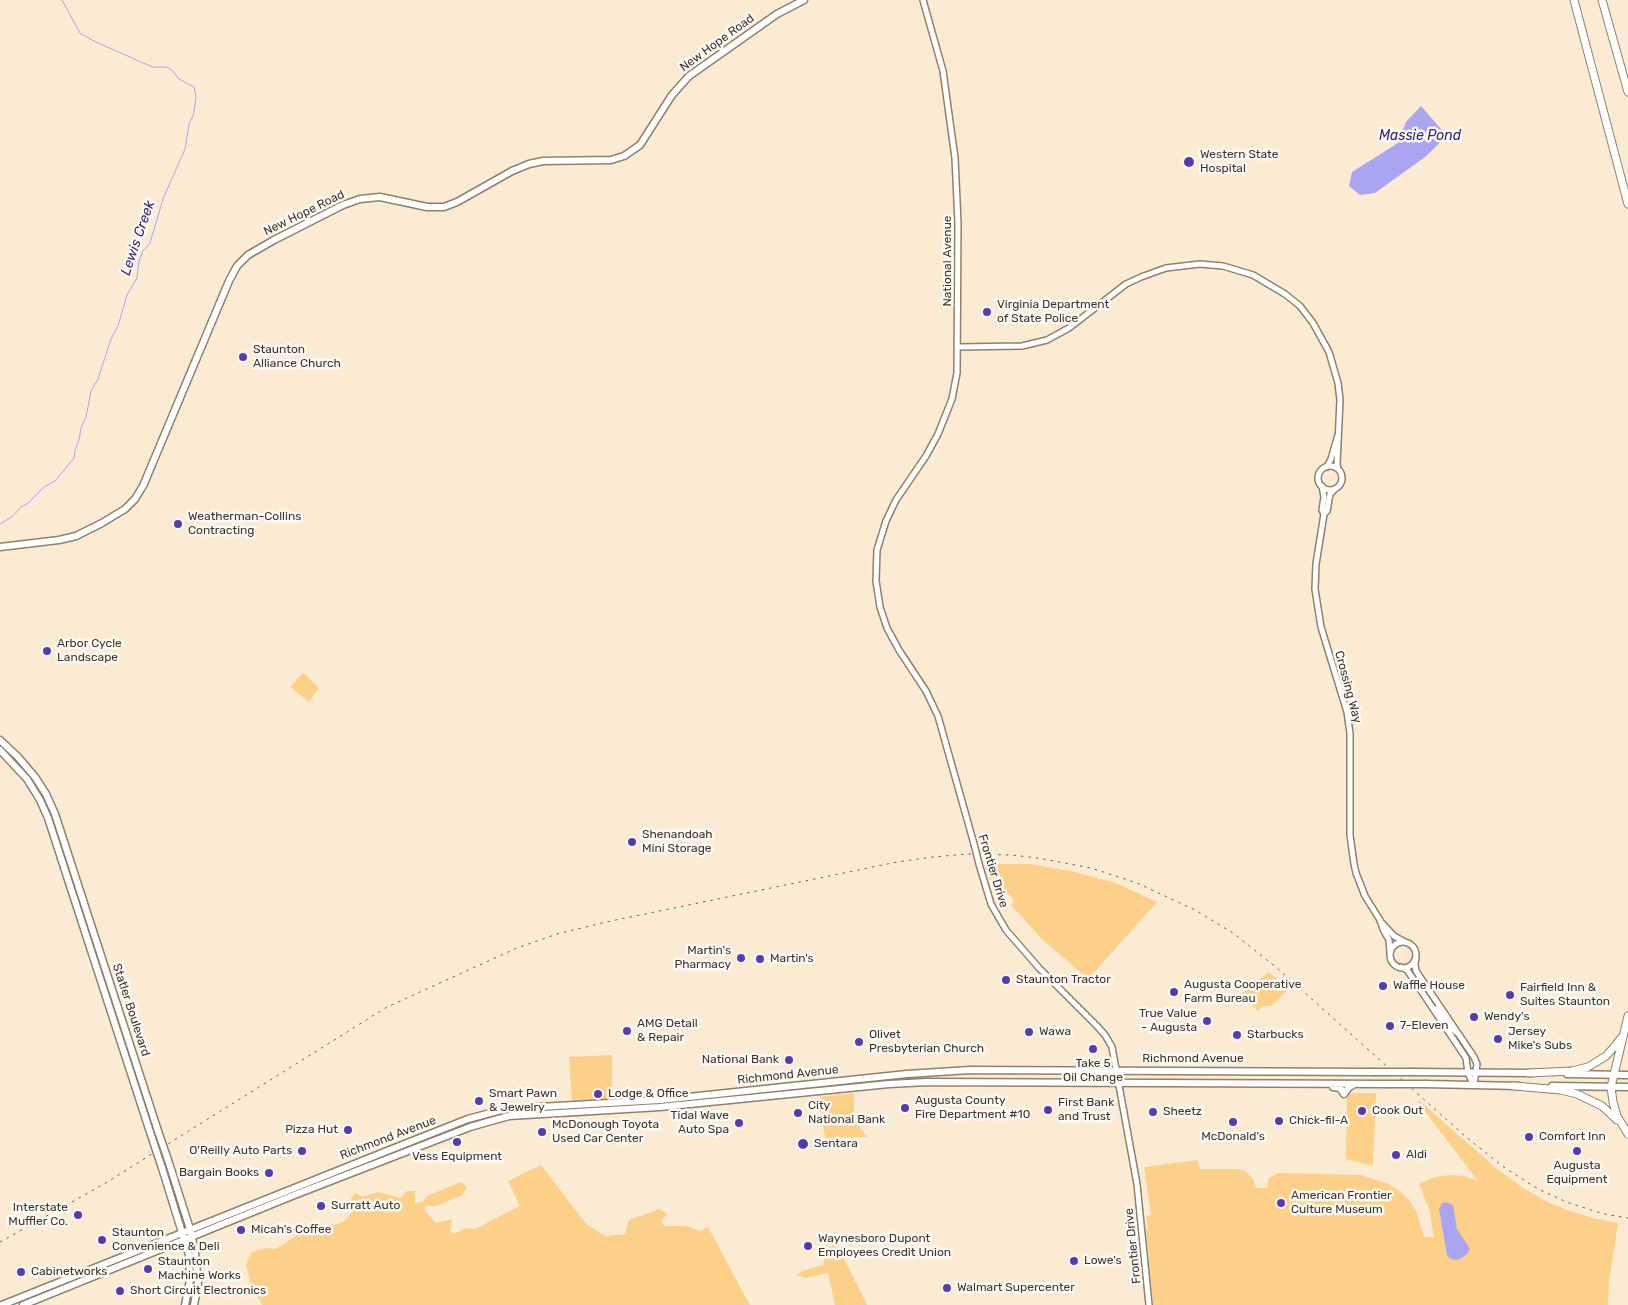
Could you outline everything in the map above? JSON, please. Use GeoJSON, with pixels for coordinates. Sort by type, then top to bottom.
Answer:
{"type":"FeatureCollection","features":[{"type":"Feature","properties":{"kind":"highway"},"geometry":{"type":"LineString","coordinates":[[1574,0],[1628,204]]}},
{"type":"Feature","properties":{"kind":"highway"},"geometry":{"type":"LineString","coordinates":[[1602,0],[1628,92]]}},
{"type":"Feature","properties":{"kind":"highway"},"geometry":{"type":"LineString","coordinates":[[1620,1123],[1613,1106],[1611,1087],[1628,1016]]}},
{"type":"Feature","properties":{"kind":"highway"},"geometry":{"type":"LineString","coordinates":[[1529,1073],[1572,1071],[1594,1064],[1606,1056],[1615,1046],[1625,1028]]}},
{"type":"Feature","properties":{"kind":"highway"},"geometry":{"type":"LineString","coordinates":[[1514,1086],[1561,1090],[1577,1094],[1602,1106],[1620,1123],[1628,1134]]}},
{"type":"Feature","properties":{"kind":"main road","name":"New Hope Road"},"geometry":{"type":"LineString","coordinates":[[0,547],[59,540],[76,536],[114,516],[135,499],[143,486],[229,281],[237,266],[248,255],[360,198],[380,197],[427,207],[444,207],[529,164],[611,160],[627,155],[635,150],[645,138],[672,95],[689,76],[777,14],[804,0]]}},
{"type":"Feature","properties":{"kind":"main road","name":"Statler Boulevard"},"geometry":{"type":"LineString","coordinates":[[0,740],[35,777],[46,794],[55,814],[190,1229],[188,1238],[190,1284],[185,1305]]}},
{"type":"Feature","properties":{"kind":"main road","name":"Statler Boulevard"},"geometry":{"type":"LineString","coordinates":[[0,750],[27,779],[48,818],[183,1232],[188,1238],[198,1280],[194,1305]]}},
{"type":"Feature","properties":{"kind":"main road","name":"Richmond Avenue"},"geometry":{"type":"LineString","coordinates":[[2,1305],[397,1147],[475,1117],[505,1109],[660,1100],[942,1071],[996,1069],[1628,1075]]}},
{"type":"Feature","properties":{"kind":"main road","name":"Richmond Avenue"},"geometry":{"type":"LineString","coordinates":[[23,1305],[297,1194],[470,1127],[509,1116],[660,1107],[899,1083],[1001,1081],[1305,1084],[1312,1087],[1337,1088],[1342,1090],[1344,1094],[1348,1088],[1356,1084],[1474,1086]]}},
{"type":"Feature","properties":{"kind":"main road"},"geometry":{"type":"LineString","coordinates":[[1474,1086],[1628,1087]]}},
{"type":"Feature","properties":{"kind":"street","name":"National Avenue"},"geometry":{"type":"LineString","coordinates":[[891,509],[932,446],[944,422],[955,384],[958,347],[958,223],[955,158],[943,71],[923,0]]}},
{"type":"Feature","properties":{"kind":"street"},"geometry":{"type":"LineString","coordinates":[[958,347],[1022,346],[1038,343],[1064,331],[1121,287],[1153,272],[1172,266],[1200,264],[1223,266],[1254,276],[1300,306],[1313,322],[1330,352],[1338,383],[1340,408],[1338,435],[1331,459],[1319,475],[1322,486],[1328,489],[1336,488],[1342,479],[1338,469],[1338,435]]}},
{"type":"Feature","properties":{"kind":"street"},"geometry":{"type":"LineString","coordinates":[[1327,466],[1338,469]]}},
{"type":"Feature","properties":{"kind":"street","name":"Crossing Way"},"geometry":{"type":"LineString","coordinates":[[1322,486],[1324,497],[1322,510],[1324,514]]}},
{"type":"Feature","properties":{"kind":"street","name":"Crossing Way"},"geometry":{"type":"LineString","coordinates":[[1336,488],[1330,494],[1324,514],[1315,570],[1317,607],[1321,627],[1347,712],[1350,733],[1350,835],[1356,873],[1365,896],[1380,920],[1389,940],[1390,953]]}},
{"type":"Feature","properties":{"kind":"street","name":"Frontier Drive"},"geometry":{"type":"LineString","coordinates":[[891,509],[882,531],[876,557],[876,582],[880,608],[890,636],[926,691],[938,716],[992,904],[1006,930],[1039,968],[1103,1032],[1112,1047],[1137,1184],[1149,1305]]}},
{"type":"Feature","properties":{"kind":"street","name":"Crossing Way"},"geometry":{"type":"LineString","coordinates":[[1380,920],[1394,936],[1404,942]]}},
{"type":"Feature","properties":{"kind":"street"},"geometry":{"type":"LineString","coordinates":[[1404,942],[1414,948],[1416,971],[1474,1057],[1477,1064],[1474,1086],[1468,1073],[1466,1058],[1410,974],[1394,964],[1390,953],[1396,944],[1404,942]]}},
{"type":"Feature","properties":{"kind":"street"},"geometry":{"type":"LineString","coordinates":[[1401,968],[1412,964],[1416,956]]}},
{"type":"Feature","properties":{"kind":"street"},"geometry":{"type":"LineString","coordinates":[[1423,993],[1428,994],[1435,1003],[1439,1004]]}},
{"type":"Feature","properties":{"kind":"street"},"geometry":{"type":"LineString","coordinates":[[1433,1008],[1439,1010],[1450,1028],[1459,1033]]}},
{"type":"Feature","properties":{"kind":"shaded area"},"geometry":{"type":"Polygon","coordinates":[[[303,673],[319,688],[309,702],[290,687],[303,673]]]}},
{"type":"Feature","properties":{"kind":"shaded area"},"geometry":{"type":"Polygon","coordinates":[[[986,864],[1030,864],[1071,871],[1116,883],[1157,902],[1088,979],[1042,939],[1011,905],[1014,902],[1011,896],[1008,894],[995,897],[986,864]]]}},
{"type":"Feature","properties":{"kind":"shaded area"},"geometry":{"type":"Polygon","coordinates":[[[1269,972],[1289,989],[1271,1006],[1263,1006],[1258,1011],[1241,994],[1269,972]]]}},
{"type":"Feature","properties":{"kind":"shaded area"},"geometry":{"type":"Polygon","coordinates":[[[612,1055],[612,1099],[572,1100],[569,1057],[612,1055]]]}},
{"type":"Feature","properties":{"kind":"shaded area"},"geometry":{"type":"Polygon","coordinates":[[[854,1093],[854,1118],[867,1137],[825,1138],[820,1097],[854,1093]]]}},
{"type":"Feature","properties":{"kind":"shaded area"},"geometry":{"type":"Polygon","coordinates":[[[1347,1093],[1376,1093],[1373,1166],[1346,1159],[1347,1093]]]}},
{"type":"Feature","properties":{"kind":"shaded area","name":"American Frontier Culture Museum"},"geometry":{"type":"Polygon","coordinates":[[[1417,1101],[1420,1101],[1497,1169],[1523,1188],[1548,1202],[1570,1211],[1618,1223],[1609,1282],[1608,1305],[1153,1305],[1146,1230],[1148,1229],[1146,1216],[1151,1215],[1144,1167],[1198,1160],[1199,1169],[1238,1169],[1245,1171],[1253,1179],[1256,1188],[1267,1188],[1269,1178],[1278,1173],[1361,1175],[1386,1183],[1400,1191],[1416,1211],[1424,1237],[1434,1237],[1429,1208],[1419,1184],[1434,1177],[1450,1175],[1464,1176],[1478,1181],[1417,1101]]]}},
{"type":"Feature","properties":{"kind":"shaded area"},"geometry":{"type":"Polygon","coordinates":[[[541,1165],[587,1225],[606,1236],[625,1234],[629,1220],[660,1209],[667,1214],[661,1221],[664,1226],[686,1226],[700,1231],[708,1227],[750,1305],[262,1305],[250,1282],[246,1264],[251,1252],[266,1248],[276,1249],[314,1225],[332,1226],[345,1221],[353,1210],[351,1199],[355,1193],[363,1197],[378,1192],[400,1198],[407,1191],[415,1191],[415,1203],[423,1202],[427,1196],[461,1182],[467,1187],[462,1195],[437,1206],[426,1206],[424,1210],[436,1223],[452,1219],[450,1230],[454,1234],[466,1228],[475,1229],[520,1206],[508,1181],[541,1165]]]}},
{"type":"Feature","properties":{"kind":"shaded area"},"geometry":{"type":"Polygon","coordinates":[[[833,1244],[839,1249],[867,1305],[835,1305],[828,1273],[805,1278],[797,1275],[802,1271],[823,1265],[826,1253],[833,1244]]]}},
{"type":"Feature","properties":{"kind":"water","name":"Massie Pond"},"geometry":{"type":"Polygon","coordinates":[[[1421,106],[1447,136],[1425,157],[1375,193],[1360,195],[1349,186],[1352,172],[1398,143],[1406,122],[1421,106]]]}},
{"type":"Feature","properties":{"kind":"water"},"geometry":{"type":"Polygon","coordinates":[[[1446,1202],[1453,1205],[1457,1229],[1470,1249],[1467,1254],[1455,1260],[1447,1255],[1439,1209],[1442,1203],[1446,1202]]]}},
{"type":"Feature","properties":{"kind":"waterway","name":"Lewis Creek"},"geometry":{"type":"LineString","coordinates":[[0,524],[13,516],[44,487],[55,481],[74,458],[81,428],[86,417],[91,391],[98,379],[111,339],[118,326],[127,295],[137,278],[139,261],[143,251],[150,243],[163,199],[185,149],[189,124],[195,105],[194,87],[179,79],[172,70],[166,67],[153,67],[80,33],[62,0]]}},
{"type":"Feature","properties":{"kind":"railway"},"geometry":{"type":"LineString","coordinates":[[0,1242],[104,1184],[387,1007],[517,948],[557,934],[606,922],[897,862],[967,854],[1012,855],[1091,868],[1137,883],[1195,910],[1233,933],[1277,968],[1466,1137],[1505,1168],[1538,1189],[1569,1203],[1604,1214],[1628,1218]]}},
{"type":"Feature","properties":{"kind":"place","name":"Western State Hospital"},"geometry":{"type":"Point","coordinates":[1189,162]}},
{"type":"Feature","properties":{"kind":"place","name":"Virginia Department of State Police"},"geometry":{"type":"Point","coordinates":[987,312]}},
{"type":"Feature","properties":{"kind":"place","name":"Staunton Alliance Church"},"geometry":{"type":"Point","coordinates":[243,357]}},
{"type":"Feature","properties":{"kind":"place","name":"Weatherman-Collins Contracting"},"geometry":{"type":"Point","coordinates":[178,524]}},
{"type":"Feature","properties":{"kind":"place","name":"Arbor Cycle Landscape"},"geometry":{"type":"Point","coordinates":[47,651]}},
{"type":"Feature","properties":{"kind":"place","name":"Shenandoah Mini Storage"},"geometry":{"type":"Point","coordinates":[632,842]}},
{"type":"Feature","properties":{"kind":"place","name":"Martin's Pharmacy"},"geometry":{"type":"Point","coordinates":[741,958]}},
{"type":"Feature","properties":{"kind":"place","name":"Martin's"},"geometry":{"type":"Point","coordinates":[760,959]}},
{"type":"Feature","properties":{"kind":"place","name":"Staunton Tractor"},"geometry":{"type":"Point","coordinates":[1006,980]}},
{"type":"Feature","properties":{"kind":"place","name":"Waffle House"},"geometry":{"type":"Point","coordinates":[1383,986]}},
{"type":"Feature","properties":{"kind":"place","name":"Augusta Cooperative Farm Bureau"},"geometry":{"type":"Point","coordinates":[1174,992]}},
{"type":"Feature","properties":{"kind":"place","name":"Fairfield Inn & Suites Staunton"},"geometry":{"type":"Point","coordinates":[1510,995]}},
{"type":"Feature","properties":{"kind":"place","name":"Wendy's"},"geometry":{"type":"Point","coordinates":[1474,1017]}},
{"type":"Feature","properties":{"kind":"place","name":"True Value - Augusta"},"geometry":{"type":"Point","coordinates":[1207,1021]}},
{"type":"Feature","properties":{"kind":"place","name":"7-Eleven"},"geometry":{"type":"Point","coordinates":[1390,1026]}},
{"type":"Feature","properties":{"kind":"place","name":"AMG Detail & Repair"},"geometry":{"type":"Point","coordinates":[627,1031]}},
{"type":"Feature","properties":{"kind":"place","name":"Wawa"},"geometry":{"type":"Point","coordinates":[1029,1032]}},
{"type":"Feature","properties":{"kind":"place","name":"Starbucks"},"geometry":{"type":"Point","coordinates":[1237,1035]}},
{"type":"Feature","properties":{"kind":"place","name":"Jersey Mike's Subs"},"geometry":{"type":"Point","coordinates":[1498,1039]}},
{"type":"Feature","properties":{"kind":"place","name":"Olivet Presbyterian Church"},"geometry":{"type":"Point","coordinates":[859,1042]}},
{"type":"Feature","properties":{"kind":"place","name":"Take 5 Oil Change"},"geometry":{"type":"Point","coordinates":[1093,1049]}},
{"type":"Feature","properties":{"kind":"place","name":"National Bank"},"geometry":{"type":"Point","coordinates":[789,1060]}},
{"type":"Feature","properties":{"kind":"place","name":"Lodge & Office"},"geometry":{"type":"Point","coordinates":[598,1094]}},
{"type":"Feature","properties":{"kind":"place","name":"Smart Pawn & Jewelry"},"geometry":{"type":"Point","coordinates":[479,1101]}},
{"type":"Feature","properties":{"kind":"place","name":"Augusta County Fire Department #10"},"geometry":{"type":"Point","coordinates":[905,1108]}},
{"type":"Feature","properties":{"kind":"place","name":"First Bank and Trust"},"geometry":{"type":"Point","coordinates":[1048,1110]}},
{"type":"Feature","properties":{"kind":"place","name":"Cook Out"},"geometry":{"type":"Point","coordinates":[1362,1111]}},
{"type":"Feature","properties":{"kind":"place","name":"Sheetz"},"geometry":{"type":"Point","coordinates":[1153,1112]}},
{"type":"Feature","properties":{"kind":"place","name":"City National Bank"},"geometry":{"type":"Point","coordinates":[798,1113]}},
{"type":"Feature","properties":{"kind":"place","name":"Chick-fil-A"},"geometry":{"type":"Point","coordinates":[1279,1121]}},
{"type":"Feature","properties":{"kind":"place","name":"McDonald's"},"geometry":{"type":"Point","coordinates":[1233,1122]}},
{"type":"Feature","properties":{"kind":"place","name":"Tidal Wave Auto Spa"},"geometry":{"type":"Point","coordinates":[739,1123]}},
{"type":"Feature","properties":{"kind":"place","name":"Pizza Hut"},"geometry":{"type":"Point","coordinates":[348,1130]}},
{"type":"Feature","properties":{"kind":"place","name":"McDonough Toyota Used Car Center"},"geometry":{"type":"Point","coordinates":[542,1132]}},
{"type":"Feature","properties":{"kind":"place","name":"Comfort Inn"},"geometry":{"type":"Point","coordinates":[1529,1137]}},
{"type":"Feature","properties":{"kind":"place","name":"Vess Equipment"},"geometry":{"type":"Point","coordinates":[457,1142]}},
{"type":"Feature","properties":{"kind":"place","name":"Sentara"},"geometry":{"type":"Point","coordinates":[803,1144]}},
{"type":"Feature","properties":{"kind":"place","name":"O'Reilly Auto Parts"},"geometry":{"type":"Point","coordinates":[302,1151]}},
{"type":"Feature","properties":{"kind":"place","name":"Augusta Equipment"},"geometry":{"type":"Point","coordinates":[1577,1151]}},
{"type":"Feature","properties":{"kind":"place","name":"Aldi"},"geometry":{"type":"Point","coordinates":[1396,1155]}},
{"type":"Feature","properties":{"kind":"place","name":"Bargain Books"},"geometry":{"type":"Point","coordinates":[269,1173]}},
{"type":"Feature","properties":{"kind":"place","name":"American Frontier Culture Museum"},"geometry":{"type":"Point","coordinates":[1281,1203]}},
{"type":"Feature","properties":{"kind":"place","name":"Surratt Auto"},"geometry":{"type":"Point","coordinates":[321,1206]}},
{"type":"Feature","properties":{"kind":"place","name":"Interstate Muffler Co."},"geometry":{"type":"Point","coordinates":[78,1215]}},
{"type":"Feature","properties":{"kind":"place","name":"Micah's Coffee"},"geometry":{"type":"Point","coordinates":[241,1230]}},
{"type":"Feature","properties":{"kind":"place","name":"Staunton Convenience & Deli"},"geometry":{"type":"Point","coordinates":[102,1240]}},
{"type":"Feature","properties":{"kind":"place","name":"Waynesboro Dupont Employees Credit Union"},"geometry":{"type":"Point","coordinates":[808,1246]}},
{"type":"Feature","properties":{"kind":"place","name":"Lowe's"},"geometry":{"type":"Point","coordinates":[1074,1261]}},
{"type":"Feature","properties":{"kind":"place","name":"Staunton Machine Works"},"geometry":{"type":"Point","coordinates":[148,1269]}},
{"type":"Feature","properties":{"kind":"place","name":"Cabinetworks"},"geometry":{"type":"Point","coordinates":[21,1272]}},
{"type":"Feature","properties":{"kind":"place","name":"Walmart Supercenter"},"geometry":{"type":"Point","coordinates":[947,1288]}},
{"type":"Feature","properties":{"kind":"place","name":"Short Circuit Electronics"},"geometry":{"type":"Point","coordinates":[120,1291]}}]}
